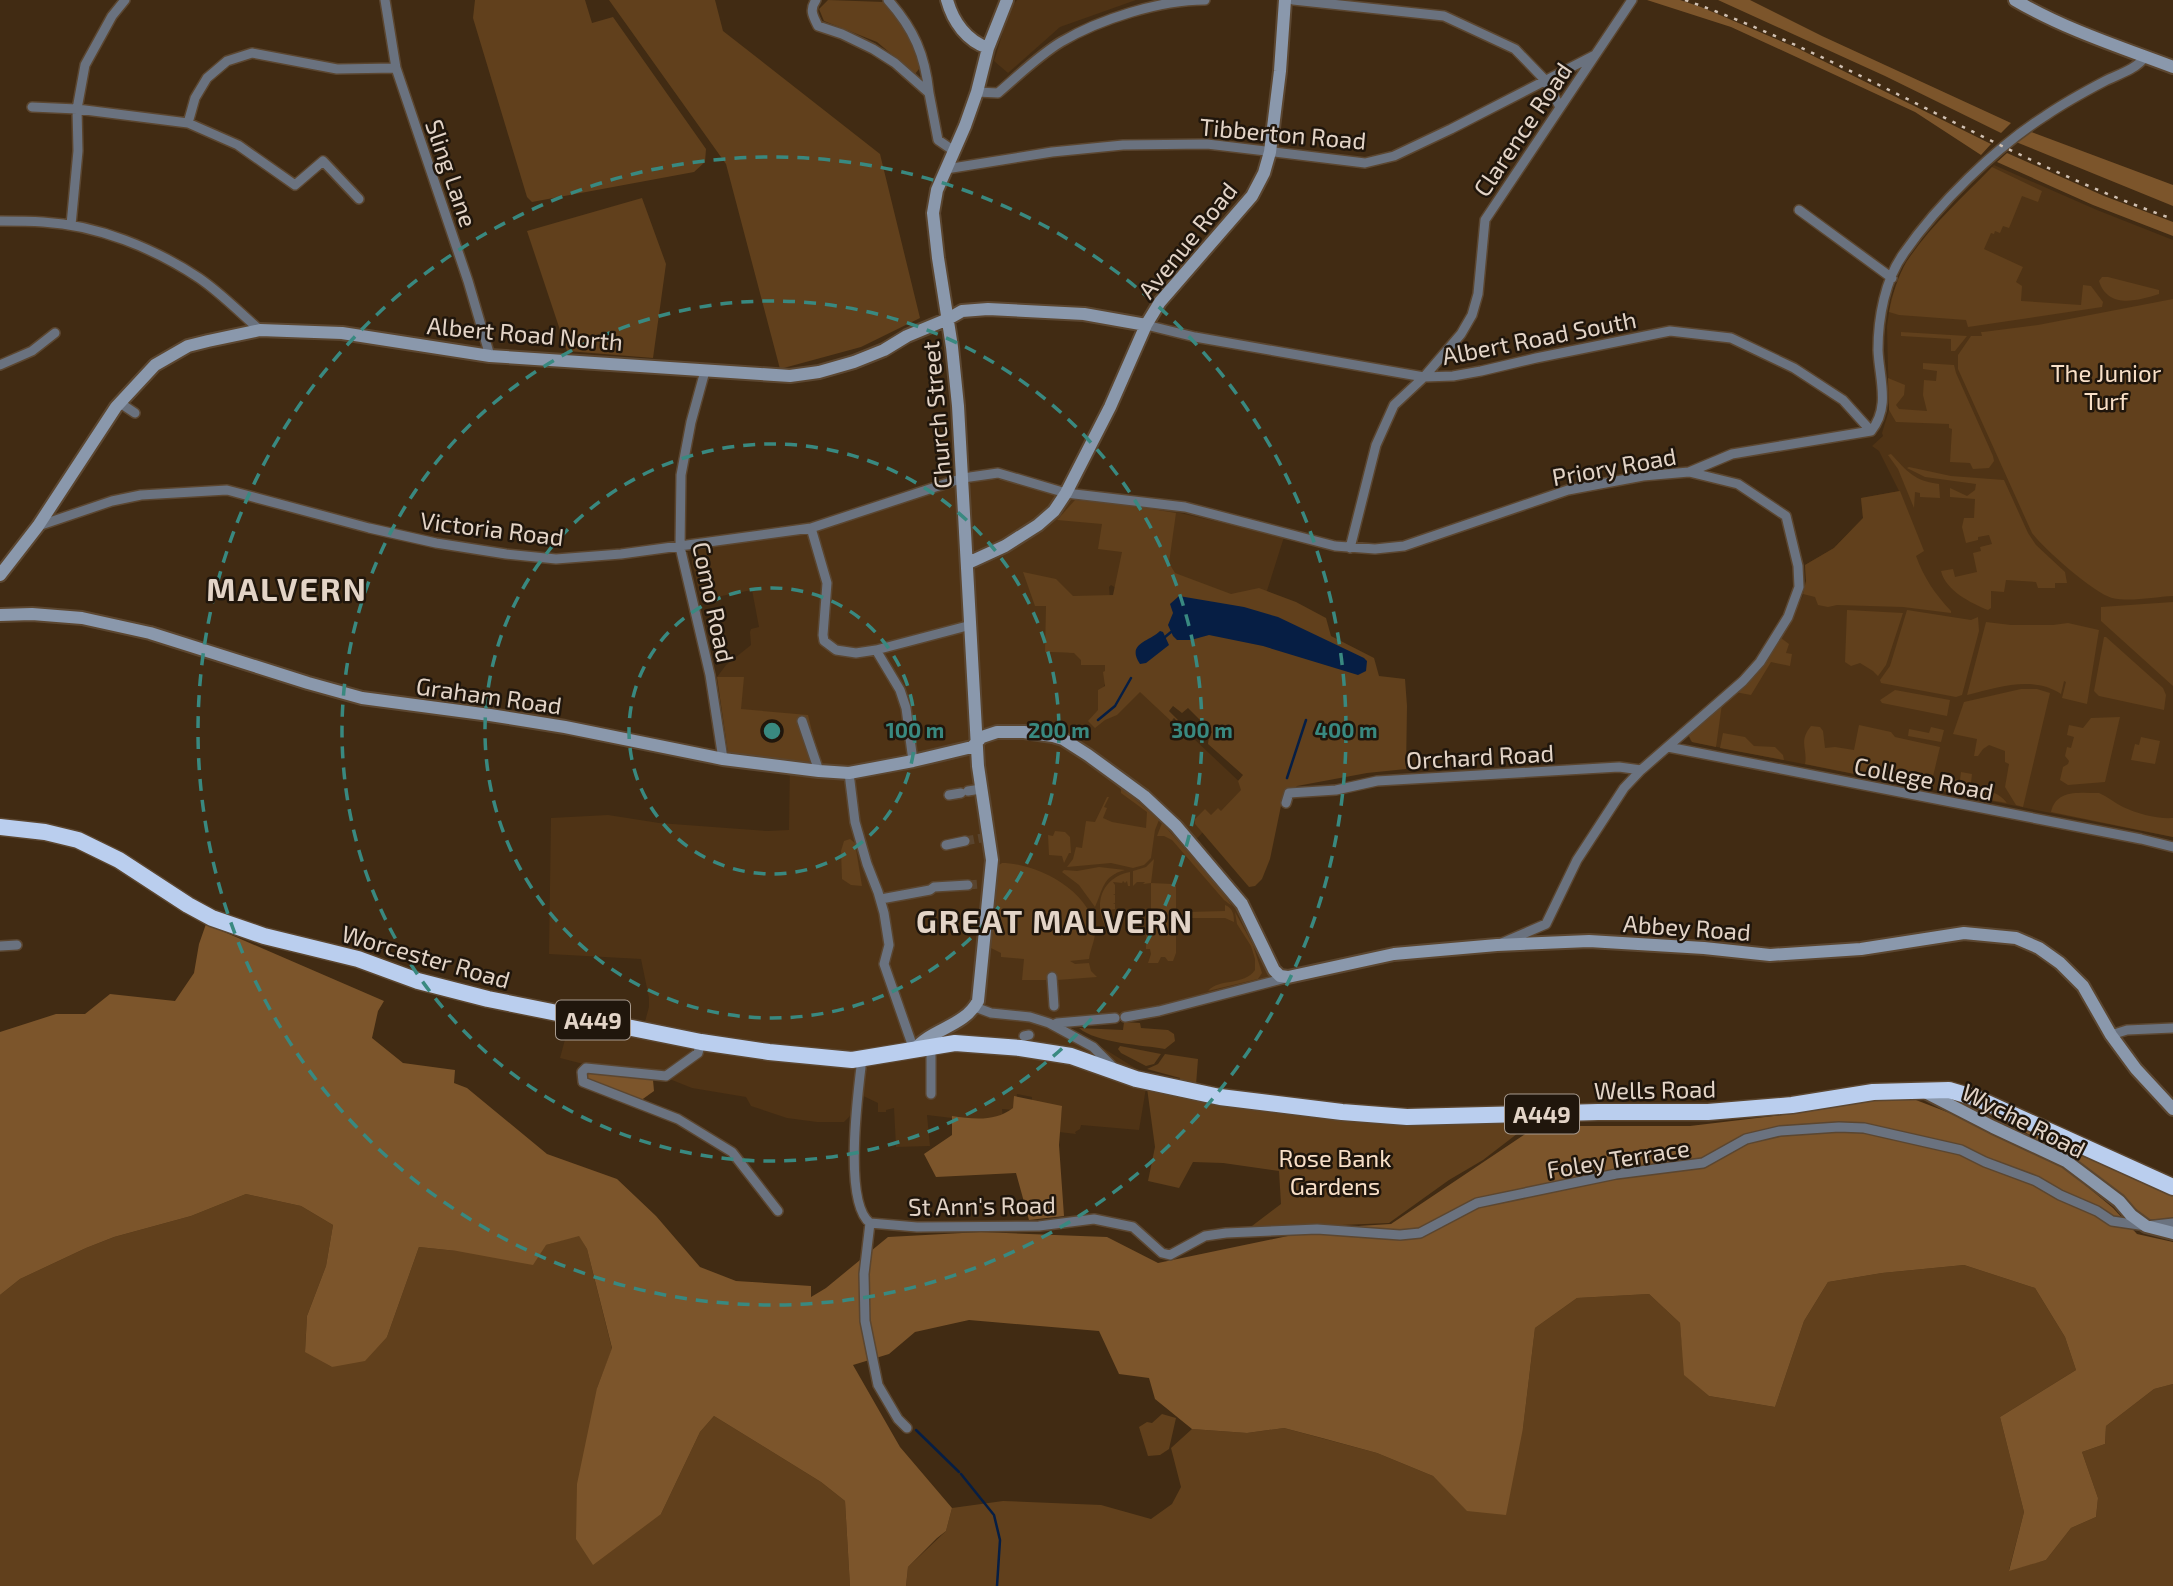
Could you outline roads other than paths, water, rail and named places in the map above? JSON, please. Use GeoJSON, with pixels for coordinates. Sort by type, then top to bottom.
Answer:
{"type":"FeatureCollection","features":[{"type":"Feature","properties":{"kind":"highway","name":"Worcester Road"},"geometry":{"type":"LineString","coordinates":[[1,826],[45,832],[95,847],[212,918],[255,933],[358,959],[460,993],[701,1042],[811,1058],[862,1059]]}},
{"type":"Feature","properties":{"kind":"highway","name":"A449"},"geometry":{"type":"LineString","coordinates":[[862,1059],[966,1043],[1071,1056],[1119,1073]]}},
{"type":"Feature","properties":{"kind":"highway","name":"Wells Road"},"geometry":{"type":"LineString","coordinates":[[1119,1073],[1220,1097],[1406,1117],[1718,1112],[1792,1105],[1873,1092],[1949,1090],[1976,1098],[2173,1187]]}},
{"type":"Feature","properties":{"kind":"street"},"geometry":{"type":"LineString","coordinates":[[71,225],[78,151],[77,109],[85,65],[112,16],[125,0]]}},
{"type":"Feature","properties":{"kind":"street","name":"Sling Lane"},"geometry":{"type":"LineString","coordinates":[[386,0],[396,68],[468,281],[490,356]]}},
{"type":"Feature","properties":{"kind":"street"},"geometry":{"type":"LineString","coordinates":[[816,0],[811,6],[811,14],[818,26],[873,48],[929,93]]}},
{"type":"Feature","properties":{"kind":"street"},"geometry":{"type":"LineString","coordinates":[[888,0],[915,37],[925,62],[938,140],[954,150]]}},
{"type":"Feature","properties":{"kind":"street"},"geometry":{"type":"LineString","coordinates":[[947,0],[966,36],[978,45],[988,48]]}},
{"type":"Feature","properties":{"kind":"street","name":"Church Street"},"geometry":{"type":"LineString","coordinates":[[975,1007],[981,984],[986,884],[992,860],[970,791],[976,744],[963,478],[958,406],[933,213],[937,190],[965,126],[988,48],[1007,0]]}},
{"type":"Feature","properties":{"kind":"street"},"geometry":{"type":"LineString","coordinates":[[977,92],[998,93],[1051,50],[1089,29],[1132,13],[1191,0],[1206,0]]}},
{"type":"Feature","properties":{"kind":"street","name":"Avenue Road"},"geometry":{"type":"LineString","coordinates":[[968,563],[1005,546],[1054,511],[1110,407],[1146,325],[1160,302],[1252,196],[1264,173],[1270,152],[1285,0]]}},
{"type":"Feature","properties":{"kind":"street"},"geometry":{"type":"LineString","coordinates":[[1293,0],[1444,16],[1515,49],[1545,80],[1560,107]]}},
{"type":"Feature","properties":{"kind":"street","name":"Clarence Road"},"geometry":{"type":"LineString","coordinates":[[1350,548],[1376,445],[1394,405],[1424,377],[1461,334],[1472,315],[1478,294],[1485,220],[1632,0]]}},
{"type":"Feature","properties":{"kind":"street"},"geometry":{"type":"LineString","coordinates":[[2015,0],[2059,22],[2173,67]]}},
{"type":"Feature","properties":{"kind":"street"},"geometry":{"type":"LineString","coordinates":[[188,123],[195,98],[206,78],[227,61],[253,53],[338,69],[396,68]]}},
{"type":"Feature","properties":{"kind":"street","name":"Tibberton Road"},"geometry":{"type":"LineString","coordinates":[[946,169],[1052,152],[1123,145],[1207,144],[1365,163],[1394,156],[1451,130],[1595,55]]}},
{"type":"Feature","properties":{"kind":"street"},"geometry":{"type":"LineString","coordinates":[[1689,472],[1732,454],[1871,431],[1879,421],[1883,407],[1878,352],[1880,313],[1902,255],[1959,189],[2013,138],[2070,100],[2135,67],[2145,57]]}},
{"type":"Feature","properties":{"kind":"street"},"geometry":{"type":"LineString","coordinates":[[32,107],[77,109],[188,123],[238,145],[295,185],[323,161],[359,200]]}},
{"type":"Feature","properties":{"kind":"street"},"geometry":{"type":"LineString","coordinates":[[1799,210],[1892,278]]}},
{"type":"Feature","properties":{"kind":"street"},"geometry":{"type":"LineString","coordinates":[[0,221],[71,225],[119,238],[146,249],[198,278],[260,330]]}},
{"type":"Feature","properties":{"kind":"street","name":"Albert Road North"},"geometry":{"type":"LineString","coordinates":[[0,575],[38,526],[120,403],[155,365],[188,346],[260,330],[342,333],[490,356],[790,376],[819,372],[854,362],[962,311],[988,309],[1084,314],[1146,325]]}},
{"type":"Feature","properties":{"kind":"street","name":"Albert Road South"},"geometry":{"type":"LineString","coordinates":[[1146,325],[1195,337],[1424,377],[1481,371],[1670,331],[1731,338],[1794,368],[1843,400],[1871,431]]}},
{"type":"Feature","properties":{"kind":"street"},"geometry":{"type":"LineString","coordinates":[[0,365],[32,351],[55,333]]}},
{"type":"Feature","properties":{"kind":"street","name":"Como Road"},"geometry":{"type":"LineString","coordinates":[[705,371],[691,422],[681,475],[680,547],[712,686],[723,759]]}},
{"type":"Feature","properties":{"kind":"street"},"geometry":{"type":"LineString","coordinates":[[120,403],[135,413]]}},
{"type":"Feature","properties":{"kind":"street","name":"Priory Road"},"geometry":{"type":"LineString","coordinates":[[1066,493],[1185,507],[1321,543],[1375,550],[1404,546],[1568,490],[1643,476],[1689,472],[1738,484],[1786,516],[1798,566],[1799,587],[1787,617],[1760,662],[1731,692],[1641,770],[1625,788],[1577,860],[1546,924],[1497,945]]}},
{"type":"Feature","properties":{"kind":"street","name":"Victoria Road"},"geometry":{"type":"LineString","coordinates":[[38,526],[112,501],[141,495],[228,491],[436,543],[556,559],[680,547],[811,528],[963,478],[998,473],[1066,493]]}},
{"type":"Feature","properties":{"kind":"street"},"geometry":{"type":"LineString","coordinates":[[811,528],[827,583],[824,641],[836,650],[856,653],[876,650],[971,625]]}},
{"type":"Feature","properties":{"kind":"street","name":"Graham Road"},"geometry":{"type":"LineString","coordinates":[[0,615],[32,614],[82,618],[150,633],[362,698],[565,727],[723,759],[819,771],[849,773],[913,761],[976,744],[982,737],[997,732],[1053,736],[1074,746],[1133,788],[1177,826],[1242,904],[1274,970],[1280,976],[1288,977]]}},
{"type":"Feature","properties":{"kind":"street"},"geometry":{"type":"LineString","coordinates":[[876,650],[900,690],[906,708],[913,761]]}},
{"type":"Feature","properties":{"kind":"street"},"geometry":{"type":"LineString","coordinates":[[802,721],[819,771]]}},
{"type":"Feature","properties":{"kind":"street","name":"College Road"},"geometry":{"type":"LineString","coordinates":[[1668,747],[2173,847]]}},
{"type":"Feature","properties":{"kind":"street","name":"Orchard Road"},"geometry":{"type":"LineString","coordinates":[[1286,803],[1289,793],[1336,790],[1377,781],[1619,767],[1641,770]]}},
{"type":"Feature","properties":{"kind":"street"},"geometry":{"type":"LineString","coordinates":[[849,773],[855,822],[881,899],[889,945],[884,964],[914,1050],[930,1036],[960,1020],[975,1007],[1041,1025],[1053,1025]]}},
{"type":"Feature","properties":{"kind":"street"},"geometry":{"type":"LineString","coordinates":[[949,795],[970,791]]}},
{"type":"Feature","properties":{"kind":"street"},"geometry":{"type":"LineString","coordinates":[[946,845],[965,841]]}},
{"type":"Feature","properties":{"kind":"street"},"geometry":{"type":"LineString","coordinates":[[881,899],[934,887],[968,885]]}},
{"type":"Feature","properties":{"kind":"street","name":"Abbey Road"},"geometry":{"type":"LineString","coordinates":[[1053,1025],[1143,1014],[1288,977],[1394,954],[1497,945],[1589,941],[1770,955],[1817,954],[1964,933],[2016,938],[2039,947],[2060,963],[2083,986],[2136,1069],[2173,1109]]}},
{"type":"Feature","properties":{"kind":"street"},"geometry":{"type":"LineString","coordinates":[[0,946],[17,945]]}},
{"type":"Feature","properties":{"kind":"street"},"geometry":{"type":"LineString","coordinates":[[1052,977],[1054,1006]]}},
{"type":"Feature","properties":{"kind":"street","name":"Wells Road"},"geometry":{"type":"LineString","coordinates":[[1053,1025],[1093,1047],[1119,1073]]}},
{"type":"Feature","properties":{"kind":"street"},"geometry":{"type":"LineString","coordinates":[[2112,1035],[2127,1030],[2173,1028]]}},
{"type":"Feature","properties":{"kind":"street"},"geometry":{"type":"LineString","coordinates":[[701,1042],[698,1054],[666,1076],[586,1068],[582,1072],[583,1082],[678,1119],[732,1152],[778,1211]]}},
{"type":"Feature","properties":{"kind":"street"},"geometry":{"type":"LineString","coordinates":[[931,1047],[932,1094]]}},
{"type":"Feature","properties":{"kind":"street"},"geometry":{"type":"LineString","coordinates":[[862,1059],[855,1111],[856,1182],[862,1213],[870,1226],[864,1274],[865,1321],[877,1385],[898,1419],[907,1428]]}},
{"type":"Feature","properties":{"kind":"street","name":"Wyche Road"},"geometry":{"type":"LineString","coordinates":[[1923,1090],[2066,1161],[2119,1201],[2146,1226],[2173,1233]]}},
{"type":"Feature","properties":{"kind":"street","name":"Foley Terrace"},"geometry":{"type":"LineString","coordinates":[[1094,1219],[1133,1227],[1162,1253],[1170,1255],[1205,1236],[1226,1233],[1318,1229],[1400,1236],[1420,1233],[1477,1203],[1616,1174],[1703,1163],[1746,1139],[1780,1131],[1839,1127],[1864,1128],[1961,1150],[2036,1181],[2112,1221],[2146,1226]]}},
{"type":"Feature","properties":{"kind":"street","name":"St Ann's Road"},"geometry":{"type":"LineString","coordinates":[[870,1226],[1039,1226],[1094,1219]]}},
{"type":"Feature","properties":{"kind":"street"},"geometry":{"type":"LineString","coordinates":[[2146,1226],[2173,1223]]}},
{"type":"Feature","properties":{"kind":"water"},"geometry":{"type":"Polygon","coordinates":[[[1179,596],[1244,607],[1278,617],[1364,658],[1367,661],[1366,671],[1358,675],[1263,646],[1209,635],[1191,640],[1177,640],[1168,625],[1173,613],[1170,604],[1179,596]]]}},
{"type":"Feature","properties":{"kind":"water"},"geometry":{"type":"Polygon","coordinates":[[[1160,631],[1169,645],[1146,663],[1140,664],[1136,657],[1137,647],[1160,631]]]}},
{"type":"Feature","properties":{"kind":"waterway"},"geometry":{"type":"LineString","coordinates":[[1165,637],[1171,632]]}},
{"type":"Feature","properties":{"kind":"waterway"},"geometry":{"type":"LineString","coordinates":[[1098,720],[1115,706],[1131,678]]}},
{"type":"Feature","properties":{"kind":"waterway"},"geometry":{"type":"LineString","coordinates":[[1287,778],[1306,720]]}},
{"type":"Feature","properties":{"kind":"waterway"},"geometry":{"type":"LineString","coordinates":[[916,1430],[959,1472]]}},
{"type":"Feature","properties":{"kind":"waterway"},"geometry":{"type":"LineString","coordinates":[[961,1474],[994,1515],[1000,1540],[997,1586]]}},
{"type":"Feature","properties":{"kind":"tunnel"},"geometry":{"type":"LineString","coordinates":[[965,841],[982,838]]}},
{"type":"Feature","properties":{"kind":"tunnel"},"geometry":{"type":"LineString","coordinates":[[968,885],[981,884]]}},
{"type":"Feature","properties":{"kind":"railway"},"geometry":{"type":"LineString","coordinates":[[1685,0],[1809,51],[2049,168],[2173,219]]}},
{"type":"Feature","properties":{"kind":"district","name":"MALVERN"},"geometry":{"type":"Point","coordinates":[287,588]}},
{"type":"Feature","properties":{"kind":"district","name":"GREAT MALVERN"},"geometry":{"type":"Point","coordinates":[1055,920]}},
{"type":"Feature","properties":{"kind":"park label","name":"The Junior Turf"},"geometry":{"type":"Point","coordinates":[2106,386]}},
{"type":"Feature","properties":{"kind":"park label","name":"Rose Bank Gardens"},"geometry":{"type":"Point","coordinates":[1335,1171]}}]}
